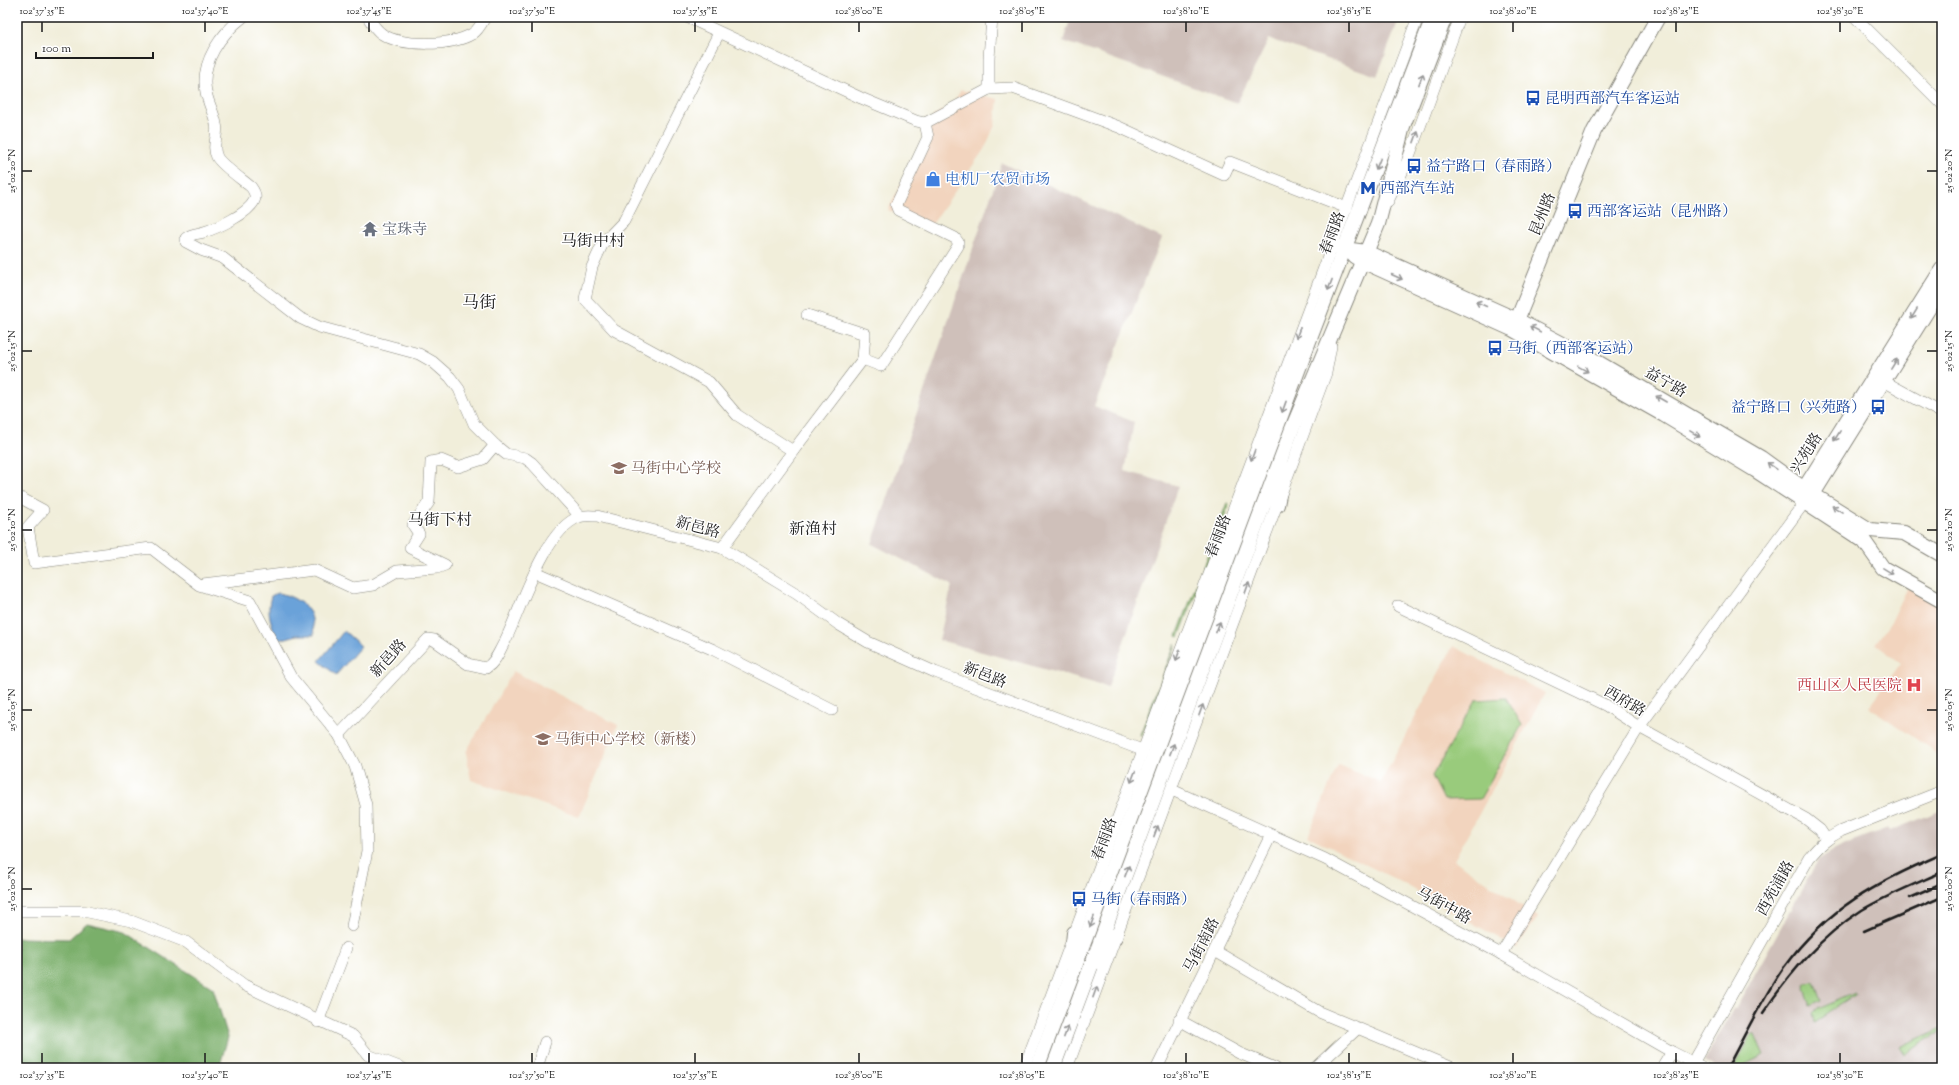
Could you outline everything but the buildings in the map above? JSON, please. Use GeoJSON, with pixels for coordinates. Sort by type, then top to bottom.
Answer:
{"type":"FeatureCollection","features":[{"type":"Feature","properties":{"kind":"main road"},"geometry":{"type":"LineString","coordinates":[[1422,49],[1427,17]]}},
{"type":"Feature","properties":{"kind":"main road","name":"春雨路"},"geometry":{"type":"LineString","coordinates":[[1037,1068],[1244,515],[1338,246],[1422,49],[1433,17]]}},
{"type":"Feature","properties":{"kind":"main road","name":"春雨路"},"geometry":{"type":"LineString","coordinates":[[1053,1068],[1292,429],[1378,224],[1403,126],[1445,17]]}},
{"type":"Feature","properties":{"kind":"main road","name":"昆州路"},"geometry":{"type":"LineString","coordinates":[[1517,320],[1594,131],[1658,17]]}},
{"type":"Feature","properties":{"kind":"main road","name":"益宁路"},"geometry":{"type":"LineString","coordinates":[[1338,246],[1517,320],[1597,362],[1761,458],[1807,495],[1867,535]]}},
{"type":"Feature","properties":{"kind":"main road","name":"益宁路"},"geometry":{"type":"LineString","coordinates":[[1364,257],[1512,329],[1670,419],[1755,470],[1807,495]]}},
{"type":"Feature","properties":{"kind":"main road","name":"兴苑路"},"geometry":{"type":"LineString","coordinates":[[1807,495],[1879,378],[1942,269]]}},
{"type":"Feature","properties":{"kind":"main road","name":"兴苑路"},"geometry":{"type":"LineString","coordinates":[[1879,378],[1942,288]]}},
{"type":"Feature","properties":{"kind":"main road"},"geometry":{"type":"LineString","coordinates":[[1277,506],[1292,429]]}},
{"type":"Feature","properties":{"kind":"main road"},"geometry":{"type":"LineString","coordinates":[[1216,554],[1244,515]]}},
{"type":"Feature","properties":{"kind":"main road"},"geometry":{"type":"LineString","coordinates":[[1942,555],[1904,533],[1867,535],[1883,568],[1942,601]]}},
{"type":"Feature","properties":{"kind":"main road"},"geometry":{"type":"LineString","coordinates":[[1069,983],[1074,933]]}},
{"type":"Feature","properties":{"kind":"main road"},"geometry":{"type":"LineString","coordinates":[[1084,984],[1116,935]]}},
{"type":"Feature","properties":{"kind":"main road"},"geometry":{"type":"LineString","coordinates":[[1031,1068],[1046,1044]]}},
{"type":"Feature","properties":{"kind":"street"},"geometry":{"type":"LineString","coordinates":[[244,17],[229,30],[214,48],[205,80],[206,92],[217,126],[214,145],[217,157],[251,187],[255,193],[255,201],[246,211],[218,227],[204,233],[190,235],[186,238],[186,242],[201,250],[223,258],[300,318],[319,327],[419,354],[433,362],[459,389],[474,424],[506,454],[525,458],[532,463],[580,516]]}},
{"type":"Feature","properties":{"kind":"street"},"geometry":{"type":"LineString","coordinates":[[368,17],[382,34],[404,42],[425,43],[459,40],[473,33],[485,17]]}},
{"type":"Feature","properties":{"kind":"street"},"geometry":{"type":"LineString","coordinates":[[687,17],[861,98],[916,121],[925,123],[989,89],[1013,88],[1119,127],[1224,175],[1230,162],[1347,208]]}},
{"type":"Feature","properties":{"kind":"street"},"geometry":{"type":"LineString","coordinates":[[989,89],[988,58],[992,17]]}},
{"type":"Feature","properties":{"kind":"street"},"geometry":{"type":"LineString","coordinates":[[1024,1068],[1216,554],[1338,246],[1347,208],[1418,17]]}},
{"type":"Feature","properties":{"kind":"street"},"geometry":{"type":"LineString","coordinates":[[1378,224],[1407,162],[1460,17]]}},
{"type":"Feature","properties":{"kind":"street"},"geometry":{"type":"LineString","coordinates":[[1855,17],[1942,104]]}},
{"type":"Feature","properties":{"kind":"street"},"geometry":{"type":"LineString","coordinates":[[719,33],[624,221],[603,243],[592,267],[585,298],[614,330],[710,382],[737,414],[793,451]]}},
{"type":"Feature","properties":{"kind":"street"},"geometry":{"type":"LineString","coordinates":[[863,359],[881,366],[958,246],[958,242],[954,238],[898,210],[896,205],[928,137],[925,123]]}},
{"type":"Feature","properties":{"kind":"street"},"geometry":{"type":"LineString","coordinates":[[722,548],[863,359],[865,334],[807,316]]}},
{"type":"Feature","properties":{"kind":"street"},"geometry":{"type":"LineString","coordinates":[[1067,1068],[1172,790],[1326,373],[1335,329]]}},
{"type":"Feature","properties":{"kind":"street"},"geometry":{"type":"LineString","coordinates":[[1879,378],[1942,413]]}},
{"type":"Feature","properties":{"kind":"street"},"geometry":{"type":"LineString","coordinates":[[199,585],[314,570],[353,588],[373,585],[397,571],[437,568],[445,565],[410,548],[419,534],[413,525],[429,502],[431,462],[441,460],[458,467],[483,460],[495,445]]}},
{"type":"Feature","properties":{"kind":"street"},"geometry":{"type":"LineString","coordinates":[[1501,954],[1640,726],[1807,495]]}},
{"type":"Feature","properties":{"kind":"street"},"geometry":{"type":"LineString","coordinates":[[17,496],[43,510],[28,527],[34,563],[151,548],[199,585],[250,601],[292,677],[339,734],[355,766],[366,805],[367,851],[352,926]]}},
{"type":"Feature","properties":{"kind":"street","name":"新邑路"},"geometry":{"type":"LineString","coordinates":[[339,734],[423,642],[428,639],[434,640],[468,664],[486,668],[492,664],[512,627],[535,572],[549,545],[559,532],[580,516],[597,516],[722,548],[797,594],[838,624],[868,642],[935,672],[1142,750]]}},
{"type":"Feature","properties":{"kind":"street"},"geometry":{"type":"LineString","coordinates":[[535,572],[714,650],[832,710]]}},
{"type":"Feature","properties":{"kind":"street","name":"西府路"},"geometry":{"type":"LineString","coordinates":[[1398,606],[1605,705],[1806,819],[1820,830],[1826,839]]}},
{"type":"Feature","properties":{"kind":"street","name":"马街中路"},"geometry":{"type":"LineString","coordinates":[[1172,790],[1325,858],[1501,954],[1694,1066],[1704,1068]]}},
{"type":"Feature","properties":{"kind":"street","name":"西苑浦路"},"geometry":{"type":"LineString","coordinates":[[1694,1066],[1809,858],[1826,839],[1841,831],[1942,791]]}},
{"type":"Feature","properties":{"kind":"street","name":"马街南路"},"geometry":{"type":"LineString","coordinates":[[1157,1068],[1179,1020],[1272,835]]}},
{"type":"Feature","properties":{"kind":"street"},"geometry":{"type":"LineString","coordinates":[[17,911],[83,911],[131,921],[186,942],[244,985],[318,1022],[353,1036],[368,1055],[402,1068]]}},
{"type":"Feature","properties":{"kind":"street"},"geometry":{"type":"LineString","coordinates":[[318,1022],[346,948]]}},
{"type":"Feature","properties":{"kind":"street"},"geometry":{"type":"LineString","coordinates":[[1215,951],[1319,1012],[1453,1068]]}},
{"type":"Feature","properties":{"kind":"street"},"geometry":{"type":"LineString","coordinates":[[1179,1020],[1239,1054],[1276,1068]]}},
{"type":"Feature","properties":{"kind":"street"},"geometry":{"type":"LineString","coordinates":[[1314,1068],[1358,1028]]}},
{"type":"Feature","properties":{"kind":"street"},"geometry":{"type":"LineString","coordinates":[[537,1068],[545,1042]]}},
{"type":"Feature","properties":{"kind":"street"},"geometry":{"type":"LineString","coordinates":[[1662,1068],[1672,1052]]}},
{"type":"Feature","properties":{"kind":"shaded area"},"geometry":{"type":"Polygon","coordinates":[[[1071,17],[1400,17],[1377,76],[1269,39],[1237,103],[1063,41],[1071,17]]]}},
{"type":"Feature","properties":{"kind":"shaded area","name":"电机厂农贸市场"},"geometry":{"type":"Polygon","coordinates":[[[961,90],[998,99],[995,125],[985,148],[930,227],[888,210],[929,129],[934,115],[951,107],[961,90]]]}},
{"type":"Feature","properties":{"kind":"shaded area"},"geometry":{"type":"Polygon","coordinates":[[[1002,163],[1162,238],[1094,406],[1134,422],[1125,471],[1178,486],[1108,687],[939,640],[952,585],[872,544],[1002,163]]]}},
{"type":"Feature","properties":{"kind":"shaded area","name":"西山区人民医院"},"geometry":{"type":"Polygon","coordinates":[[[1908,587],[1942,606],[1942,762],[1931,749],[1869,707],[1901,663],[1875,644],[1892,620],[1908,587]]]}},
{"type":"Feature","properties":{"kind":"shaded area"},"geometry":{"type":"Polygon","coordinates":[[[1453,646],[1545,693],[1454,860],[1538,917],[1516,948],[1401,882],[1308,836],[1338,765],[1381,782],[1453,646]]]}},
{"type":"Feature","properties":{"kind":"shaded area","name":"马街中心学校（新楼）"},"geometry":{"type":"Polygon","coordinates":[[[513,671],[618,725],[579,817],[471,780],[466,752],[513,671]]]}},
{"type":"Feature","properties":{"kind":"shaded area"},"geometry":{"type":"Polygon","coordinates":[[[1942,810],[1942,1068],[1716,1068],[1704,1061],[1733,1009],[1735,1010],[1818,860],[1838,847],[1888,828],[1890,831],[1942,810]]]}},
{"type":"Feature","properties":{"kind":"green space"},"geometry":{"type":"Polygon","coordinates":[[[1227,503],[1229,504],[1179,637],[1177,636],[1227,503]]]}},
{"type":"Feature","properties":{"kind":"green space"},"geometry":{"type":"Polygon","coordinates":[[[1175,644],[1142,735],[1140,735],[1175,644]]]}},
{"type":"Feature","properties":{"kind":"green space"},"geometry":{"type":"Polygon","coordinates":[[[1506,698],[1522,725],[1480,799],[1444,800],[1432,776],[1476,700],[1506,698]]]}},
{"type":"Feature","properties":{"kind":"green space"},"geometry":{"type":"Polygon","coordinates":[[[87,923],[125,932],[213,988],[228,1037],[219,1068],[17,1068],[17,938],[69,939],[87,923]]]}},
{"type":"Feature","properties":{"kind":"green space"},"geometry":{"type":"Polygon","coordinates":[[[1814,982],[1821,1001],[1811,1006],[1805,988],[1807,983],[1814,982]]]}},
{"type":"Feature","properties":{"kind":"green space"},"geometry":{"type":"Polygon","coordinates":[[[1855,993],[1855,995],[1815,1022],[1813,1014],[1818,1009],[1855,993]]]}},
{"type":"Feature","properties":{"kind":"green space"},"geometry":{"type":"Polygon","coordinates":[[[1942,1028],[1942,1031],[1922,1042],[1904,1055],[1899,1047],[1942,1028]]]}},
{"type":"Feature","properties":{"kind":"green space"},"geometry":{"type":"Polygon","coordinates":[[[1754,1033],[1764,1055],[1738,1068],[1733,1068],[1749,1038],[1754,1033]]]}},
{"type":"Feature","properties":{"kind":"water"},"geometry":{"type":"Polygon","coordinates":[[[277,593],[294,598],[310,612],[314,635],[297,635],[279,640],[269,613],[271,596],[277,593]]]}},
{"type":"Feature","properties":{"kind":"water"},"geometry":{"type":"Polygon","coordinates":[[[344,631],[361,646],[336,675],[319,661],[344,631]]]}},
{"type":"Feature","properties":{"kind":"railway"},"geometry":{"type":"LineString","coordinates":[[1727,1068],[1776,979],[1800,946],[1818,928],[1855,899],[1875,887],[1918,864],[1942,854]]}},
{"type":"Feature","properties":{"kind":"railway"},"geometry":{"type":"LineString","coordinates":[[1763,1013],[1795,970],[1819,944],[1833,932],[1862,910],[1881,899],[1942,872]]}},
{"type":"Feature","properties":{"kind":"railway"},"geometry":{"type":"LineString","coordinates":[[1910,898],[1942,884]]}},
{"type":"Feature","properties":{"kind":"railway"},"geometry":{"type":"LineString","coordinates":[[1864,931],[1942,897]]}},
{"type":"Feature","properties":{"kind":"place","name":"昆明西部汽车客运站"},"geometry":{"type":"Point","coordinates":[1533,98]}},
{"type":"Feature","properties":{"kind":"place","name":"益宁路口（春雨路）"},"geometry":{"type":"Point","coordinates":[1414,166]}},
{"type":"Feature","properties":{"kind":"place","name":"电机厂农贸市场"},"geometry":{"type":"Point","coordinates":[933,179]}},
{"type":"Feature","properties":{"kind":"place","name":"西部汽车站"},"geometry":{"type":"Point","coordinates":[1368,188]}},
{"type":"Feature","properties":{"kind":"place","name":"西部客运站（昆州路）"},"geometry":{"type":"Point","coordinates":[1575,211]}},
{"type":"Feature","properties":{"kind":"place","name":"宝珠寺"},"geometry":{"type":"Point","coordinates":[370,229]}},
{"type":"Feature","properties":{"kind":"place","name":"马街（西部客运站）"},"geometry":{"type":"Point","coordinates":[1495,348]}},
{"type":"Feature","properties":{"kind":"place","name":"益宁路口（兴苑路）"},"geometry":{"type":"Point","coordinates":[1878,407]}},
{"type":"Feature","properties":{"kind":"place","name":"马街中心学校"},"geometry":{"type":"Point","coordinates":[619,468]}},
{"type":"Feature","properties":{"kind":"place","name":"西山区人民医院"},"geometry":{"type":"Point","coordinates":[1914,685]}},
{"type":"Feature","properties":{"kind":"place","name":"马街中心学校（新楼）"},"geometry":{"type":"Point","coordinates":[543,739]}},
{"type":"Feature","properties":{"kind":"place","name":"马街（春雨路）"},"geometry":{"type":"Point","coordinates":[1079,899]}},
{"type":"Feature","properties":{"kind":"district","name":"马街中村"},"geometry":{"type":"Point","coordinates":[593,240]}},
{"type":"Feature","properties":{"kind":"district","name":"马街"},"geometry":{"type":"Point","coordinates":[479,302]}},
{"type":"Feature","properties":{"kind":"district","name":"马街下村"},"geometry":{"type":"Point","coordinates":[440,519]}},
{"type":"Feature","properties":{"kind":"district","name":"新渔村"},"geometry":{"type":"Point","coordinates":[813,528]}}]}
